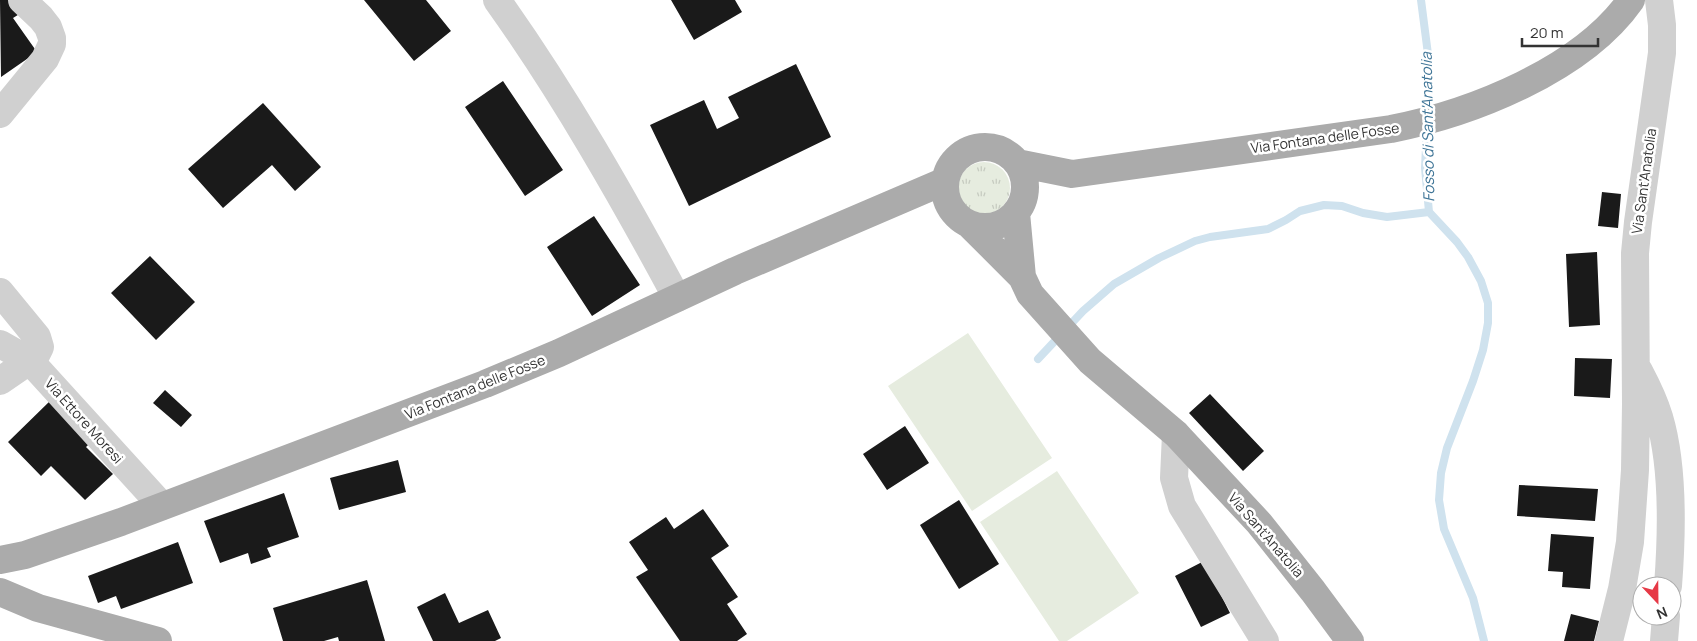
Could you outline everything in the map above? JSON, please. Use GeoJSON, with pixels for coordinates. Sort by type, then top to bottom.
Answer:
{"type":"FeatureCollection","features":[{"type":"Feature","properties":{"kind":"main road","name":"Via Fontana delle Fosse"},"geometry":{"type":"LineString","coordinates":[[0,560],[26,555],[121,522],[485,384],[559,353],[780,251],[945,181],[950,168],[958,158],[969,150],[982,147],[995,148],[1007,154],[1017,163],[1072,174],[1416,124],[1486,100],[1533,79],[1568,58],[1602,32],[1630,2]]}},
{"type":"Feature","properties":{"kind":"main road"},"geometry":{"type":"LineString","coordinates":[[1017,163],[1025,183],[1025,193],[1019,208]]}},
{"type":"Feature","properties":{"kind":"main road","name":"Via Fontana delle Fosse"},"geometry":{"type":"LineString","coordinates":[[882,209],[961,217],[978,227],[989,227],[999,225],[1008,220],[1019,208],[1072,174]]}},
{"type":"Feature","properties":{"kind":"main road"},"geometry":{"type":"LineString","coordinates":[[945,181],[948,202],[961,217]]}},
{"type":"Feature","properties":{"kind":"main road","name":"Via Sant'Anatolia"},"geometry":{"type":"LineString","coordinates":[[1019,208],[1022,277]]}},
{"type":"Feature","properties":{"kind":"main road","name":"Via Sant'Anatolia"},"geometry":{"type":"LineString","coordinates":[[961,217],[1022,277],[1030,294],[1090,361],[1176,434],[1259,523],[1313,590],[1350,641]]}},
{"type":"Feature","properties":{"kind":"main road","name":"Via Fontana delle Fosse"},"geometry":{"type":"LineString","coordinates":[[38,608],[21,588],[20,576],[28,566],[59,542]]}},
{"type":"Feature","properties":{"kind":"main road"},"geometry":{"type":"LineString","coordinates":[[0,592],[38,608],[158,641]]}},
{"type":"Feature","properties":{"kind":"street"},"geometry":{"type":"LineString","coordinates":[[0,114],[45,59],[52,44],[48,27],[22,0]]}},
{"type":"Feature","properties":{"kind":"street"},"geometry":{"type":"LineString","coordinates":[[497,0],[631,212],[677,298]]}},
{"type":"Feature","properties":{"kind":"street","name":"Via Sant'Anatolia"},"geometry":{"type":"LineString","coordinates":[[1609,641],[1622,589],[1630,542],[1635,470],[1635,254],[1662,53],[1660,0]]}},
{"type":"Feature","properties":{"kind":"street"},"geometry":{"type":"LineString","coordinates":[[0,292],[39,342],[39,352],[30,361],[0,381]]}},
{"type":"Feature","properties":{"kind":"street","name":"Via Ettore Moresi"},"geometry":{"type":"LineString","coordinates":[[0,344],[30,361],[162,506]]}},
{"type":"Feature","properties":{"kind":"street","name":"Via Sant'Anatolia"},"geometry":{"type":"LineString","coordinates":[[1635,363],[1655,405],[1666,449],[1670,529],[1668,576]]}},
{"type":"Feature","properties":{"kind":"street"},"geometry":{"type":"LineString","coordinates":[[1176,434],[1174,478],[1182,506],[1266,641]]}},
{"type":"Feature","properties":{"kind":"street"},"geometry":{"type":"LineString","coordinates":[[1664,641],[1665,626]]}},
{"type":"Feature","properties":{"kind":"green space"},"geometry":{"type":"Polygon","coordinates":[[[979,162],[989,162],[1003,169],[1010,183],[1010,193],[1003,207],[989,214],[979,214],[969,210],[962,203],[958,193],[958,183],[962,173],[969,166],[979,162]]]}},
{"type":"Feature","properties":{"kind":"green space"},"geometry":{"type":"Polygon","coordinates":[[[968,333],[1052,458],[972,511],[888,386],[968,333]]]}},
{"type":"Feature","properties":{"kind":"green space"},"geometry":{"type":"Polygon","coordinates":[[[1057,471],[1139,593],[1067,641],[1059,641],[980,522],[1057,471]]]}},
{"type":"Feature","properties":{"kind":"building"},"geometry":{"type":"Polygon","coordinates":[[[0,0],[12,0],[21,13],[13,18],[37,52],[1,77],[0,0]]]}},
{"type":"Feature","properties":{"kind":"building"},"geometry":{"type":"Polygon","coordinates":[[[364,0],[426,0],[451,31],[414,61],[364,0]]]}},
{"type":"Feature","properties":{"kind":"building"},"geometry":{"type":"Polygon","coordinates":[[[671,0],[735,0],[742,12],[694,40],[671,0]]]}},
{"type":"Feature","properties":{"kind":"building"},"geometry":{"type":"Polygon","coordinates":[[[796,64],[831,137],[689,206],[650,125],[704,100],[717,129],[739,118],[728,97],[796,64]]]}},
{"type":"Feature","properties":{"kind":"building"},"geometry":{"type":"Polygon","coordinates":[[[503,81],[563,170],[525,196],[465,107],[503,81]]]}},
{"type":"Feature","properties":{"kind":"building"},"geometry":{"type":"Polygon","coordinates":[[[263,103],[321,167],[295,191],[272,165],[223,208],[188,169],[263,103]]]}},
{"type":"Feature","properties":{"kind":"building"},"geometry":{"type":"Polygon","coordinates":[[[1602,192],[1621,194],[1618,228],[1598,226],[1602,192]]]}},
{"type":"Feature","properties":{"kind":"building"},"geometry":{"type":"Polygon","coordinates":[[[594,216],[640,285],[592,316],[547,247],[594,216]]]}},
{"type":"Feature","properties":{"kind":"building"},"geometry":{"type":"Polygon","coordinates":[[[1597,252],[1600,325],[1569,327],[1566,254],[1597,252]]]}},
{"type":"Feature","properties":{"kind":"building"},"geometry":{"type":"Polygon","coordinates":[[[150,256],[195,302],[156,340],[111,293],[150,256]]]}},
{"type":"Feature","properties":{"kind":"building"},"geometry":{"type":"Polygon","coordinates":[[[1575,358],[1612,359],[1610,398],[1574,396],[1575,358]]]}},
{"type":"Feature","properties":{"kind":"building"},"geometry":{"type":"Polygon","coordinates":[[[165,390],[192,415],[181,427],[153,403],[165,390]]]}},
{"type":"Feature","properties":{"kind":"building"},"geometry":{"type":"Polygon","coordinates":[[[1210,394],[1264,451],[1243,471],[1189,413],[1210,394]]]}},
{"type":"Feature","properties":{"kind":"building"},"geometry":{"type":"Polygon","coordinates":[[[51,400],[92,441],[86,447],[113,474],[85,500],[51,466],[41,476],[8,442],[51,400]]]}},
{"type":"Feature","properties":{"kind":"building"},"geometry":{"type":"Polygon","coordinates":[[[905,426],[929,463],[887,490],[863,454],[905,426]]]}},
{"type":"Feature","properties":{"kind":"building"},"geometry":{"type":"Polygon","coordinates":[[[398,460],[406,492],[339,510],[330,478],[398,460]]]}},
{"type":"Feature","properties":{"kind":"building"},"geometry":{"type":"Polygon","coordinates":[[[1519,485],[1598,489],[1595,521],[1517,516],[1519,485]]]}},
{"type":"Feature","properties":{"kind":"building"},"geometry":{"type":"Polygon","coordinates":[[[284,493],[299,537],[267,548],[271,557],[251,564],[248,553],[220,563],[204,521],[284,493]]]}},
{"type":"Feature","properties":{"kind":"building"},"geometry":{"type":"Polygon","coordinates":[[[959,500],[999,564],[959,589],[920,525],[959,500]]]}},
{"type":"Feature","properties":{"kind":"building"},"geometry":{"type":"Polygon","coordinates":[[[703,509],[729,546],[711,558],[738,597],[727,604],[747,634],[737,641],[680,641],[636,577],[648,570],[629,542],[666,517],[674,529],[703,509]]]}},
{"type":"Feature","properties":{"kind":"building"},"geometry":{"type":"Polygon","coordinates":[[[1551,534],[1594,537],[1590,589],[1562,587],[1563,572],[1548,571],[1551,534]]]}},
{"type":"Feature","properties":{"kind":"building"},"geometry":{"type":"Polygon","coordinates":[[[178,542],[193,583],[121,609],[116,596],[98,603],[88,576],[178,542]]]}},
{"type":"Feature","properties":{"kind":"building"},"geometry":{"type":"Polygon","coordinates":[[[1204,561],[1230,613],[1201,627],[1175,576],[1204,561]]]}},
{"type":"Feature","properties":{"kind":"building"},"geometry":{"type":"Polygon","coordinates":[[[367,580],[385,641],[339,641],[338,637],[324,641],[283,641],[273,608],[367,580]]]}},
{"type":"Feature","properties":{"kind":"building"},"geometry":{"type":"Polygon","coordinates":[[[445,593],[459,623],[488,610],[501,638],[495,641],[433,641],[417,607],[445,593]]]}},
{"type":"Feature","properties":{"kind":"building"},"geometry":{"type":"Polygon","coordinates":[[[1571,614],[1599,621],[1594,641],[1564,641],[1571,614]]]}},
{"type":"Feature","properties":{"kind":"waterway","name":"Fosso di Sant'Anatolia"},"geometry":{"type":"LineString","coordinates":[[1421,0],[1429,62],[1427,114]]}},
{"type":"Feature","properties":{"kind":"waterway","name":"Fosso di Sant'Anatolia"},"geometry":{"type":"LineString","coordinates":[[1427,126],[1425,168],[1429,212],[1457,242],[1468,257],[1481,281],[1488,303],[1488,323],[1483,350],[1447,448],[1441,473],[1439,500],[1444,529],[1473,598],[1484,641]]}},
{"type":"Feature","properties":{"kind":"waterway"},"geometry":{"type":"LineString","coordinates":[[1038,359],[1083,311],[1114,284],[1159,258],[1195,241],[1210,237],[1268,229],[1300,211],[1324,205],[1342,206],[1363,213],[1387,217],[1429,212]]}}]}
